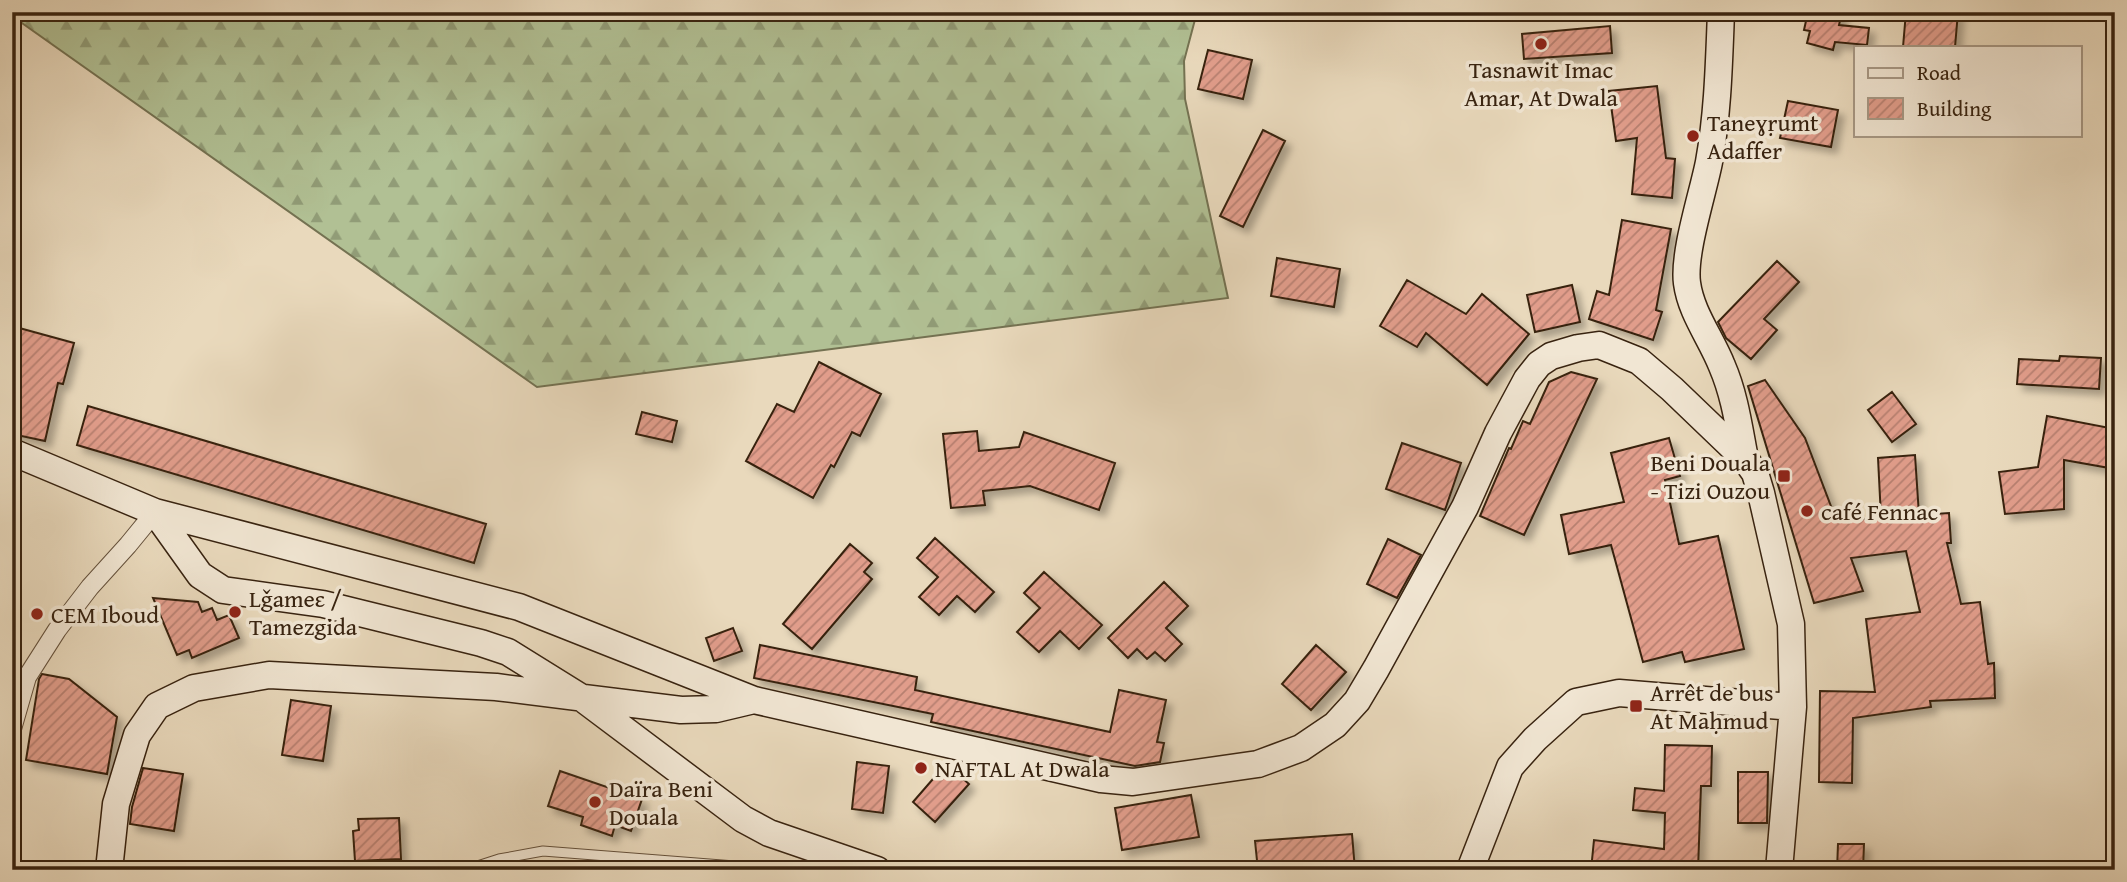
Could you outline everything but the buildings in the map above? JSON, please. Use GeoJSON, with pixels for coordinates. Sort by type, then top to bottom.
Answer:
{"type":"FeatureCollection","features":[{"type":"Feature","properties":{"kind":"main road"},"geometry":{"type":"LineString","coordinates":[[1721,12],[1718,92],[1709,160],[1686,281],[1693,308],[1722,366],[1733,395],[1745,459]]}},
{"type":"Feature","properties":{"kind":"main road"},"geometry":{"type":"LineString","coordinates":[[12,452],[155,512],[519,607],[754,700],[1101,779],[1133,782],[1258,764],[1301,748],[1335,725],[1357,701],[1465,507],[1498,433],[1527,379],[1545,360],[1578,348],[1599,345],[1639,360],[1745,459],[1755,473],[1791,624],[1793,707],[1779,870]]}},
{"type":"Feature","properties":{"kind":"main road"},"geometry":{"type":"LineString","coordinates":[[155,512],[200,575],[223,590],[323,604],[508,652],[582,698],[743,819],[835,864],[877,870]]}},
{"type":"Feature","properties":{"kind":"main road"},"geometry":{"type":"LineString","coordinates":[[109,870],[117,804],[137,735],[157,706],[194,688],[269,675],[496,687],[681,710],[716,709],[754,700]]}},
{"type":"Feature","properties":{"kind":"main road"},"geometry":{"type":"LineString","coordinates":[[1470,870],[1510,767],[1535,739],[1576,702],[1619,693],[1793,707]]}},
{"type":"Feature","properties":{"kind":"street"},"geometry":{"type":"LineString","coordinates":[[12,729],[27,677],[57,630],[155,512]]}},
{"type":"Feature","properties":{"kind":"lane"},"geometry":{"type":"LineString","coordinates":[[465,870],[499,859],[543,851],[785,870]]}},
{"type":"Feature","properties":{"kind":"green space"},"geometry":{"type":"Polygon","coordinates":[[[12,12],[1197,12],[1184,61],[1185,99],[1228,298],[537,387],[12,16],[12,12]]]}},
{"type":"Feature","properties":{"kind":"place","name":"Tasnawit Imac Amar, At Dwala"},"geometry":{"type":"Point","coordinates":[1541,44]}},
{"type":"Feature","properties":{"kind":"place","name":"Taneɣṛumt Adaffer"},"geometry":{"type":"Point","coordinates":[1693,136]}},
{"type":"Feature","properties":{"kind":"place","name":"Beni Douala - Tizi Ouzou"},"geometry":{"type":"Point","coordinates":[1784,476]}},
{"type":"Feature","properties":{"kind":"place","name":"café Fennac"},"geometry":{"type":"Point","coordinates":[1807,511]}},
{"type":"Feature","properties":{"kind":"place","name":"Lǧameɛ / Tamezgida"},"geometry":{"type":"Point","coordinates":[235,612]}},
{"type":"Feature","properties":{"kind":"place","name":"CEM Iboud"},"geometry":{"type":"Point","coordinates":[37,614]}},
{"type":"Feature","properties":{"kind":"place","name":"Arrêt de bus At Maḥmud"},"geometry":{"type":"Point","coordinates":[1636,706]}},
{"type":"Feature","properties":{"kind":"place","name":"NAFTAL At Dwala"},"geometry":{"type":"Point","coordinates":[921,768]}},
{"type":"Feature","properties":{"kind":"place","name":"Daïra Beni Douala"},"geometry":{"type":"Point","coordinates":[595,802]}}]}
